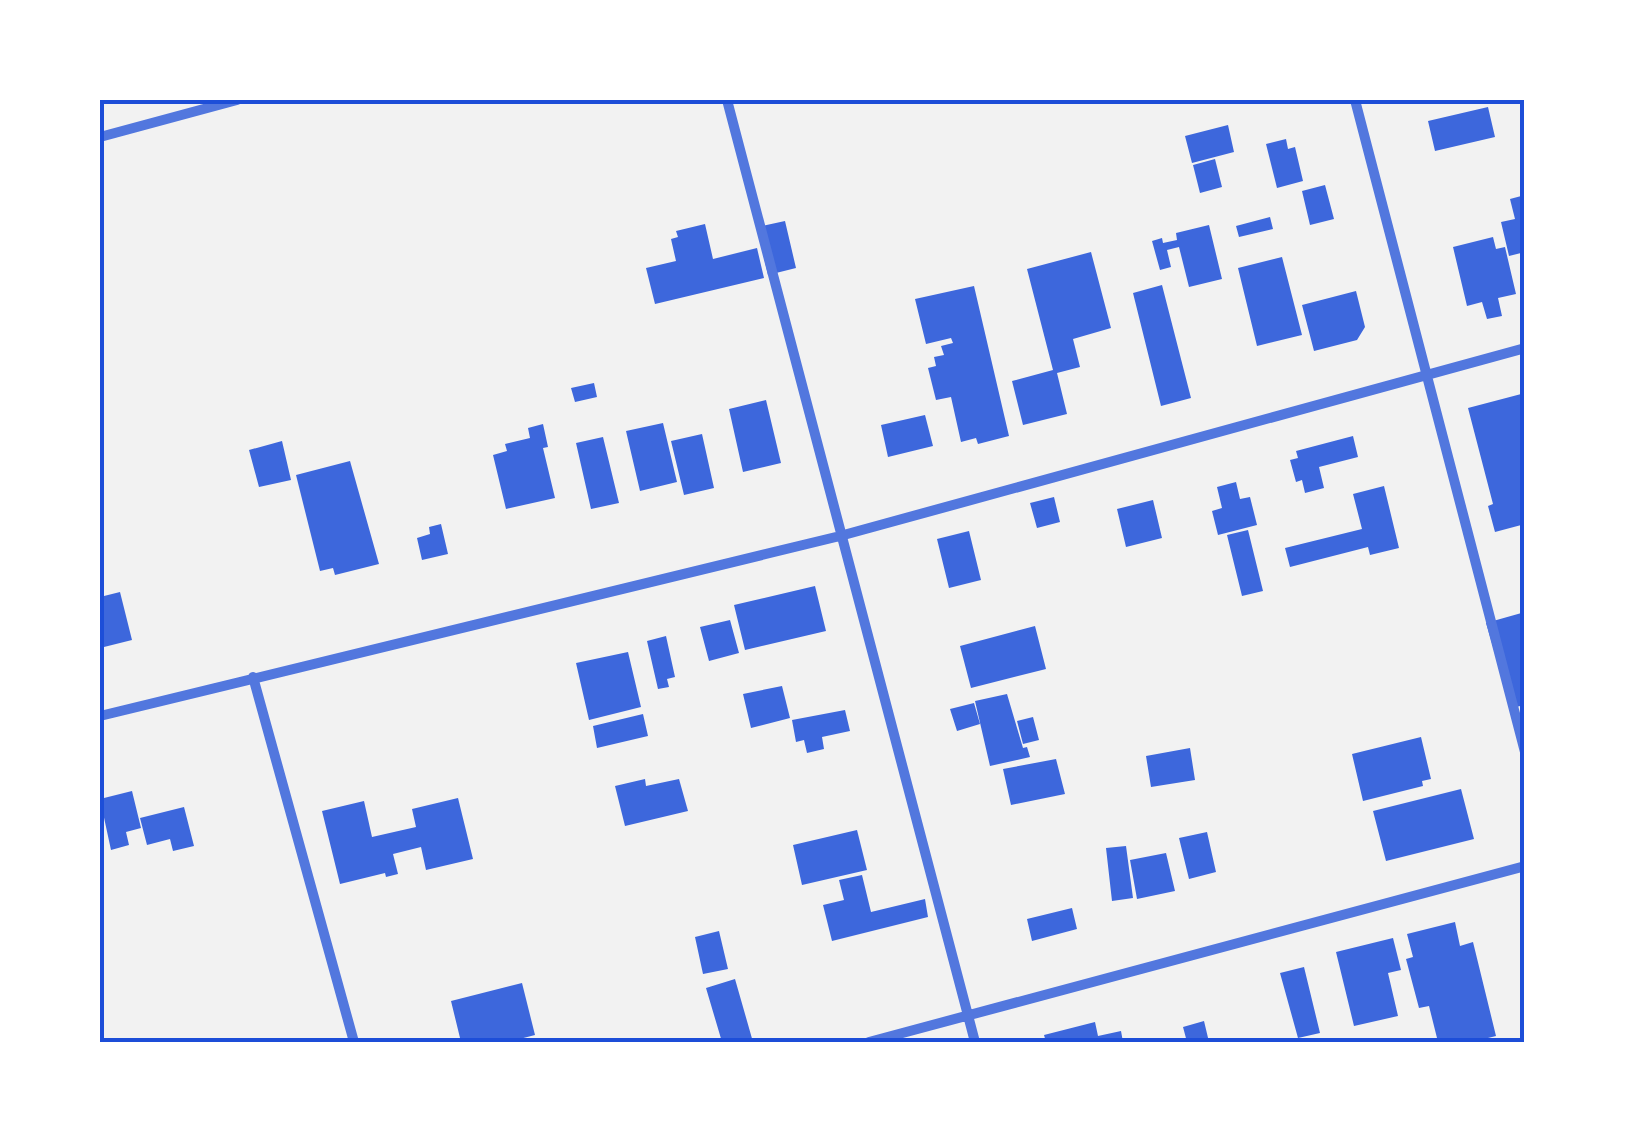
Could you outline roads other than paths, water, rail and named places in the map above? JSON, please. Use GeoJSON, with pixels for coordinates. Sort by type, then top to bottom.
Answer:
{"type":"FeatureCollection","features":[{"type":"Feature","properties":{"kind":"street"},"geometry":{"type":"LineString","coordinates":[[100,137],[237,100]]}},
{"type":"Feature","properties":{"kind":"street"},"geometry":{"type":"LineString","coordinates":[[726,100],[975,1042]]}},
{"type":"Feature","properties":{"kind":"street"},"geometry":{"type":"LineString","coordinates":[[1354,100],[1525,752]]}},
{"type":"Feature","properties":{"kind":"street"},"geometry":{"type":"LineString","coordinates":[[100,716],[840,536],[1525,348]]}},
{"type":"Feature","properties":{"kind":"street"},"geometry":{"type":"LineString","coordinates":[[253,678],[354,1042]]}},
{"type":"Feature","properties":{"kind":"street"},"geometry":{"type":"LineString","coordinates":[[869,1042],[1525,866]]}}]}
